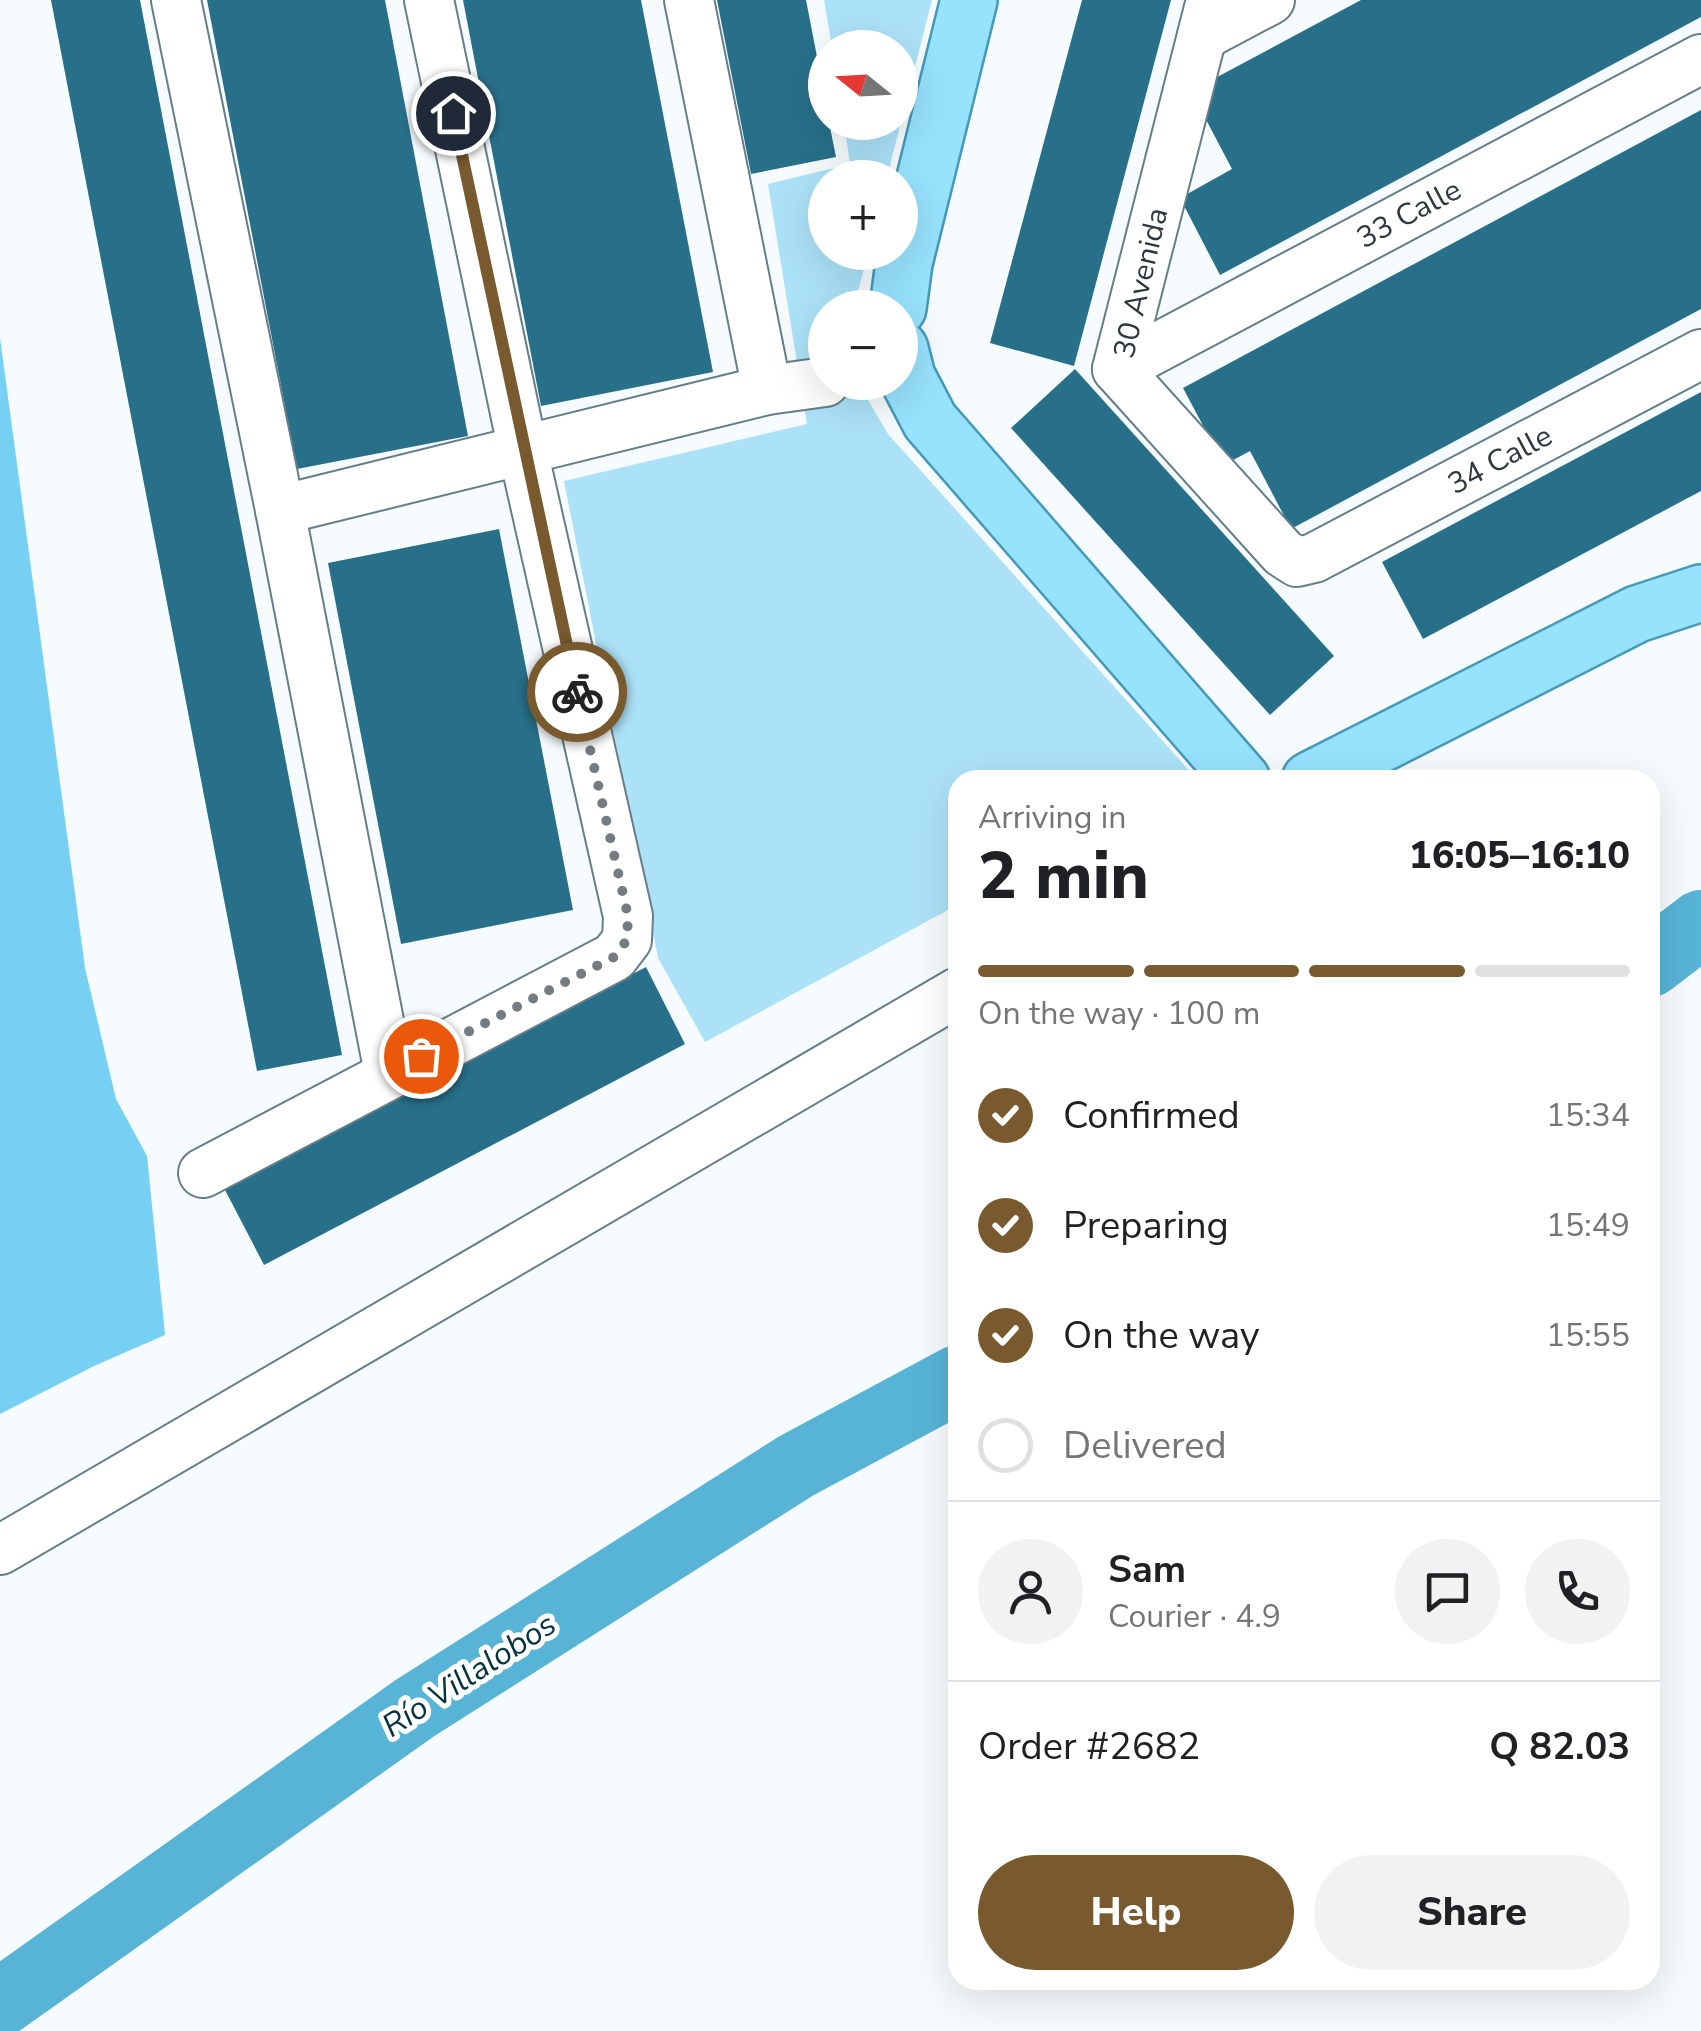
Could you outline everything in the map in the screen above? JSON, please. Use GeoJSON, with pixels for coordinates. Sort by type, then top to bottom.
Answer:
{"type":"FeatureCollection","features":[{"type":"Feature","properties":{"kind":"main road"},"geometry":{"type":"LineString","coordinates":[[900,290],[969,0]]}},
{"type":"Feature","properties":{"kind":"main road"},"geometry":{"type":"LineString","coordinates":[[918,398],[930,421],[1233,770]]}},
{"type":"Feature","properties":{"kind":"main road"},"geometry":{"type":"LineString","coordinates":[[1330,770],[1646,609],[1701,593]]}},
{"type":"Feature","properties":{"kind":"street"},"geometry":{"type":"LineString","coordinates":[[176,0],[389,1073]]}},
{"type":"Feature","properties":{"kind":"street"},"geometry":{"type":"LineString","coordinates":[[203,1172],[614,957],[627,940],[628,916],[524,452],[429,0]]}},
{"type":"Feature","properties":{"kind":"street"},"geometry":{"type":"LineString","coordinates":[[689,0],[767,390]]}},
{"type":"Feature","properties":{"kind":"street"},"geometry":{"type":"LineString","coordinates":[[1206,18],[1270,0]]}},
{"type":"Feature","properties":{"kind":"street","name":"30 Avenida"},"geometry":{"type":"LineString","coordinates":[[1206,18],[1118,370],[1283,553],[1297,562]]}},
{"type":"Feature","properties":{"kind":"street","name":"33 Calle"},"geometry":{"type":"LineString","coordinates":[[1118,370],[1701,59]]}},
{"type":"Feature","properties":{"kind":"street","name":"34 Calle"},"geometry":{"type":"LineString","coordinates":[[1297,562],[1314,558],[1701,354]]}},
{"type":"Feature","properties":{"kind":"street"},"geometry":{"type":"LineString","coordinates":[[280,510],[767,390],[808,384]]}},
{"type":"Feature","properties":{"kind":"street"},"geometry":{"type":"LineString","coordinates":[[0,1550],[948,998]]}},
{"type":"Feature","properties":{"kind":"shaded area"},"geometry":{"type":"Polygon","coordinates":[[[824,0],[932,0],[918,55],[918,30],[829,30],[824,0]]]}},
{"type":"Feature","properties":{"kind":"shaded area"},"geometry":{"type":"Polygon","coordinates":[[[846,140],[896,140],[891,160],[849,160],[846,140]]]}},
{"type":"Feature","properties":{"kind":"shaded area"},"geometry":{"type":"Polygon","coordinates":[[[808,174],[808,270],[864,270],[858,290],[808,290],[808,400],[868,400],[888,434],[1189,770],[948,770],[948,910],[705,1042],[658,958],[564,481],[807,424],[768,184],[808,174]]]}},
{"type":"Feature","properties":{"kind":"shaded area"},"geometry":{"type":"Polygon","coordinates":[[[0,338],[85,968],[116,1099],[147,1156],[165,1335],[0,1414],[0,338]]]}},
{"type":"Feature","properties":{"kind":"building"},"geometry":{"type":"Polygon","coordinates":[[[51,0],[140,0],[342,1055],[257,1071],[51,0]]]}},
{"type":"Feature","properties":{"kind":"building"},"geometry":{"type":"Polygon","coordinates":[[[207,0],[385,0],[468,436],[297,469],[207,0]]]}},
{"type":"Feature","properties":{"kind":"building"},"geometry":{"type":"Polygon","coordinates":[[[463,0],[641,0],[713,372],[541,406],[463,0]]]}},
{"type":"Feature","properties":{"kind":"building"},"geometry":{"type":"Polygon","coordinates":[[[717,0],[806,0],[812,30],[808,30],[808,140],[833,140],[836,157],[751,174],[717,0]]]}},
{"type":"Feature","properties":{"kind":"building"},"geometry":{"type":"Polygon","coordinates":[[[1082,0],[1171,0],[1074,366],[990,343],[1082,0]]]}},
{"type":"Feature","properties":{"kind":"building"},"geometry":{"type":"Polygon","coordinates":[[[1361,0],[1701,0],[1701,17],[1220,275],[1180,198],[1232,169],[1191,91],[1361,0]]]}},
{"type":"Feature","properties":{"kind":"building"},"geometry":{"type":"Polygon","coordinates":[[[1701,110],[1701,309],[1291,529],[1250,451],[1224,465],[1183,388],[1701,110]]]}},
{"type":"Feature","properties":{"kind":"building"},"geometry":{"type":"Polygon","coordinates":[[[1075,369],[1334,656],[1270,715],[1011,428],[1075,369]]]}},
{"type":"Feature","properties":{"kind":"building"},"geometry":{"type":"Polygon","coordinates":[[[1701,392],[1701,491],[1423,639],[1382,562],[1701,392]]]}},
{"type":"Feature","properties":{"kind":"building"},"geometry":{"type":"Polygon","coordinates":[[[499,529],[573,910],[401,944],[328,563],[499,529]]]}},
{"type":"Feature","properties":{"kind":"building"},"geometry":{"type":"Polygon","coordinates":[[[646,967],[685,1044],[264,1265],[224,1188],[646,967]]]}},
{"type":"Feature","properties":{"kind":"waterway","name":"Río Villalobos"},"geometry":{"type":"LineString","coordinates":[[1660,955],[1701,924]]}},
{"type":"Feature","properties":{"kind":"waterway","name":"Río Villalobos"},"geometry":{"type":"LineString","coordinates":[[0,2003],[415,1708],[796,1466],[948,1384]]}},
{"type":"Feature","properties":{"kind":"way so far"},"geometry":{"type":"LineString","coordinates":[[421,1056],[614,957],[627,940],[628,916],[577,692]]}},
{"type":"Feature","properties":{"kind":"route"},"geometry":{"type":"LineString","coordinates":[[453,113],[577,692]]}}]}
